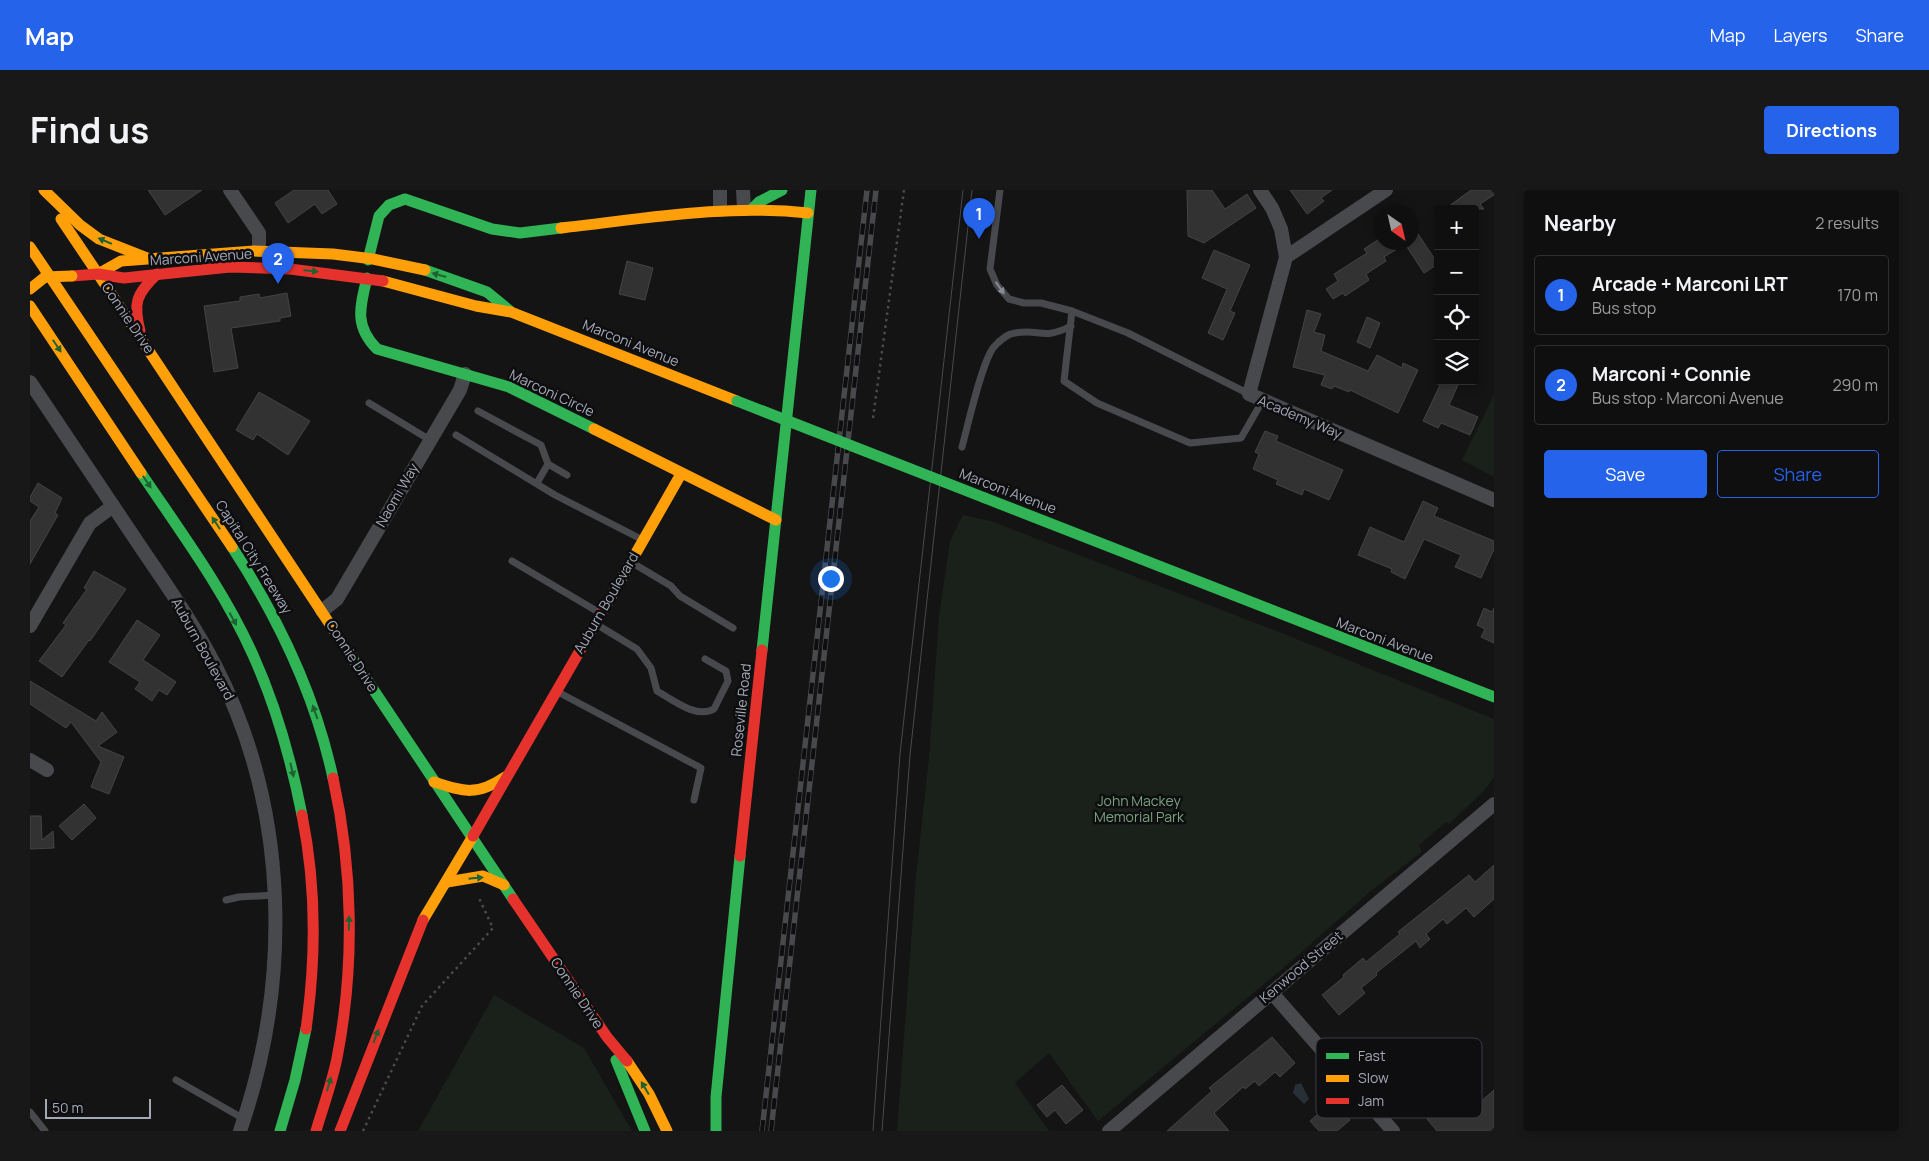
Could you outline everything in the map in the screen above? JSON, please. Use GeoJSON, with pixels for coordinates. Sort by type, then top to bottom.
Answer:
{"type":"FeatureCollection","features":[{"type":"Feature","properties":{"kind":"main road"},"geometry":{"type":"LineString","coordinates":[[43,190],[80,225],[99,239],[150,259]]}},
{"type":"Feature","properties":{"kind":"main road","name":"Connie Drive"},"geometry":{"type":"LineString","coordinates":[[43,190],[434,782],[473,836],[607,1037],[630,1064],[646,1088],[668,1131]]}},
{"type":"Feature","properties":{"kind":"main road"},"geometry":{"type":"LineString","coordinates":[[748,209],[782,190]]}},
{"type":"Feature","properties":{"kind":"main road"},"geometry":{"type":"LineString","coordinates":[[368,260],[379,216],[390,205],[405,199],[492,229],[520,233],[720,210],[748,209],[808,213],[811,190]]}},
{"type":"Feature","properties":{"kind":"main road","name":"Roseville Road"},"geometry":{"type":"LineString","coordinates":[[716,1131],[716,1097],[728,964],[808,213]]}},
{"type":"Feature","properties":{"kind":"main road","name":"Capital City Freeway"},"geometry":{"type":"LineString","coordinates":[[30,247],[118,373],[260,589],[295,658],[322,730],[341,811],[350,894],[348,977],[336,1058],[316,1131]]}},
{"type":"Feature","properties":{"kind":"main road","name":"Marconi Avenue"},"geometry":{"type":"LineString","coordinates":[[98,274],[120,262],[259,250],[303,252],[368,260],[416,269],[486,291],[511,312]]}},
{"type":"Feature","properties":{"kind":"main road","name":"Marconi Avenue"},"geometry":{"type":"LineString","coordinates":[[30,278],[98,274],[124,278],[211,268],[258,268],[367,278],[411,286],[476,306],[511,312],[1494,697]]}},
{"type":"Feature","properties":{"kind":"main road"},"geometry":{"type":"LineString","coordinates":[[143,340],[136,316],[136,299],[144,286],[158,274]]}},
{"type":"Feature","properties":{"kind":"main road"},"geometry":{"type":"LineString","coordinates":[[30,289],[45,277]]}},
{"type":"Feature","properties":{"kind":"main road","name":"Marconi Circle"},"geometry":{"type":"LineString","coordinates":[[367,278],[360,327],[363,336],[370,343],[386,352],[466,374],[528,395],[681,474],[776,520]]}},
{"type":"Feature","properties":{"kind":"main road"},"geometry":{"type":"LineString","coordinates":[[30,306],[211,578],[253,655],[284,736],[304,821],[312,907],[310,994],[296,1080],[280,1131]]}},
{"type":"Feature","properties":{"kind":"main road","name":"Auburn Boulevard"},"geometry":{"type":"LineString","coordinates":[[340,1131],[420,925],[447,882],[681,474]]}},
{"type":"Feature","properties":{"kind":"main road"},"geometry":{"type":"LineString","coordinates":[[434,782],[473,793],[491,787],[507,776]]}},
{"type":"Feature","properties":{"kind":"main road"},"geometry":{"type":"LineString","coordinates":[[447,882],[483,876],[504,885]]}},
{"type":"Feature","properties":{"kind":"main road","name":"Connie Drive"},"geometry":{"type":"LineString","coordinates":[[607,1037],[645,1131]]}},
{"type":"Feature","properties":{"kind":"main road","name":"Roseville Road"},"geometry":{"type":"LineString","coordinates":[[706,1131],[716,1097]]}},
{"type":"Feature","properties":{"kind":"street"},"geometry":{"type":"LineString","coordinates":[[230,190],[259,233],[259,250]]}},
{"type":"Feature","properties":{"kind":"street"},"geometry":{"type":"LineString","coordinates":[[720,190],[720,210]]}},
{"type":"Feature","properties":{"kind":"street"},"geometry":{"type":"LineString","coordinates":[[743,190],[748,209]]}},
{"type":"Feature","properties":{"kind":"street","name":"Academy Way"},"geometry":{"type":"LineString","coordinates":[[1260,190],[1272,208],[1280,229],[1286,257],[1249,394],[1494,500]]}},
{"type":"Feature","properties":{"kind":"street"},"geometry":{"type":"LineString","coordinates":[[1286,257],[1386,190]]}},
{"type":"Feature","properties":{"kind":"street","name":"Naomi Way"},"geometry":{"type":"LineString","coordinates":[[322,611],[337,599],[460,390],[466,374]]}},
{"type":"Feature","properties":{"kind":"street","name":"Auburn Boulevard"},"geometry":{"type":"LineString","coordinates":[[30,382],[186,616],[228,694],[249,750],[262,801],[272,858],[276,950],[270,1008],[260,1064],[242,1125]]}},
{"type":"Feature","properties":{"kind":"street"},"geometry":{"type":"LineString","coordinates":[[30,626],[90,523],[113,506]]}},
{"type":"Feature","properties":{"kind":"street"},"geometry":{"type":"LineString","coordinates":[[30,760],[47,770]]}},
{"type":"Feature","properties":{"kind":"street","name":"Kenwood Street"},"geometry":{"type":"LineString","coordinates":[[1109,1131],[1494,804]]}},
{"type":"Feature","properties":{"kind":"street"},"geometry":{"type":"LineString","coordinates":[[1272,993],[1316,1043]]}},
{"type":"Feature","properties":{"kind":"street"},"geometry":{"type":"LineString","coordinates":[[1382,1118],[1393,1131]]}},
{"type":"Feature","properties":{"kind":"lane"},"geometry":{"type":"LineString","coordinates":[[1000,190],[990,270],[997,285],[1009,299],[1024,303],[1041,302],[1072,311],[1128,333],[1249,394]]}},
{"type":"Feature","properties":{"kind":"lane"},"geometry":{"type":"LineString","coordinates":[[1072,311],[1064,381],[1096,403],[1190,443],[1241,438],[1263,400]]}},
{"type":"Feature","properties":{"kind":"lane"},"geometry":{"type":"LineString","coordinates":[[962,448],[992,349],[1006,336],[1015,333],[1046,335],[1058,333],[1071,326]]}},
{"type":"Feature","properties":{"kind":"lane"},"geometry":{"type":"LineString","coordinates":[[369,403],[430,440]]}},
{"type":"Feature","properties":{"kind":"lane"},"geometry":{"type":"LineString","coordinates":[[478,411],[541,445],[548,464],[567,475]]}},
{"type":"Feature","properties":{"kind":"lane"},"geometry":{"type":"LineString","coordinates":[[456,435],[604,522],[642,540]]}},
{"type":"Feature","properties":{"kind":"lane"},"geometry":{"type":"LineString","coordinates":[[537,483],[548,464]]}},
{"type":"Feature","properties":{"kind":"lane"},"geometry":{"type":"LineString","coordinates":[[512,561],[597,619],[637,649],[651,668],[657,691],[690,710],[708,713],[714,710],[728,681],[726,671],[706,659]]}},
{"type":"Feature","properties":{"kind":"lane"},"geometry":{"type":"LineString","coordinates":[[630,561],[671,586],[680,596],[733,628]]}},
{"type":"Feature","properties":{"kind":"lane"},"geometry":{"type":"LineString","coordinates":[[556,691],[701,768],[694,800]]}},
{"type":"Feature","properties":{"kind":"lane"},"geometry":{"type":"LineString","coordinates":[[226,900],[239,897],[275,895]]}},
{"type":"Feature","properties":{"kind":"lane"},"geometry":{"type":"LineString","coordinates":[[176,1080],[242,1125]]}},
{"type":"Feature","properties":{"kind":"lane"},"geometry":{"type":"LineString","coordinates":[[30,1112],[45,1131]]}},
{"type":"Feature","properties":{"kind":"path"},"geometry":{"type":"LineString","coordinates":[[873,418],[904,190]]}},
{"type":"Feature","properties":{"kind":"path"},"geometry":{"type":"LineString","coordinates":[[363,1131],[422,1006],[493,928],[470,878]]}},
{"type":"Feature","properties":{"kind":"green space"},"geometry":{"type":"Polygon","coordinates":[[[1494,395],[1494,477],[1462,460],[1494,395]]]}},
{"type":"Feature","properties":{"kind":"green space","name":"John Mackey Memorial Park"},"geometry":{"type":"Polygon","coordinates":[[[963,515],[991,521],[1274,630],[1494,719],[1494,777],[1483,792],[1449,824],[1446,822],[1419,845],[1422,852],[1372,890],[1281,970],[1098,1121],[1049,1053],[1015,1083],[1049,1131],[897,1131],[916,876],[929,758],[939,616],[950,541],[963,515]]]}},
{"type":"Feature","properties":{"kind":"green space"},"geometry":{"type":"Polygon","coordinates":[[[494,995],[584,1048],[632,1131],[418,1131],[494,995]]]}},
{"type":"Feature","properties":{"kind":"shaded area"},"geometry":{"type":"Polygon","coordinates":[[[1301,1083],[1309,1099],[1304,1104],[1293,1093],[1295,1085],[1301,1083]]]}},
{"type":"Feature","properties":{"kind":"building"},"geometry":{"type":"Polygon","coordinates":[[[148,190],[202,190],[165,215],[148,190]]]}},
{"type":"Feature","properties":{"kind":"building"},"geometry":{"type":"Polygon","coordinates":[[[294,190],[328,190],[337,204],[322,214],[315,204],[288,223],[275,203],[294,190]]]}},
{"type":"Feature","properties":{"kind":"building"},"geometry":{"type":"Polygon","coordinates":[[[1187,190],[1212,190],[1225,209],[1247,194],[1256,208],[1204,243],[1188,236],[1187,190]]]}},
{"type":"Feature","properties":{"kind":"building"},"geometry":{"type":"Polygon","coordinates":[[[1290,190],[1332,190],[1321,198],[1324,201],[1307,214],[1290,190]]]}},
{"type":"Feature","properties":{"kind":"building"},"geometry":{"type":"Polygon","coordinates":[[[1471,190],[1494,190],[1494,195],[1480,204],[1484,209],[1479,209],[1479,205],[1450,205],[1471,190]]]}},
{"type":"Feature","properties":{"kind":"building"},"geometry":{"type":"Polygon","coordinates":[[[1419,236],[1434,258],[1434,267],[1424,273],[1409,250],[1419,250],[1419,236]]]}},
{"type":"Feature","properties":{"kind":"building"},"geometry":{"type":"Polygon","coordinates":[[[1374,242],[1374,250],[1395,250],[1384,257],[1386,261],[1366,274],[1369,280],[1345,296],[1343,293],[1333,299],[1326,289],[1338,281],[1334,274],[1367,253],[1364,249],[1374,242]]]}},
{"type":"Feature","properties":{"kind":"building"},"geometry":{"type":"Polygon","coordinates":[[[1214,250],[1250,265],[1230,311],[1235,313],[1223,340],[1208,333],[1227,289],[1202,278],[1214,250]]]}},
{"type":"Feature","properties":{"kind":"building"},"geometry":{"type":"Polygon","coordinates":[[[627,261],[653,268],[645,300],[619,294],[627,261]]]}},
{"type":"Feature","properties":{"kind":"building"},"geometry":{"type":"Polygon","coordinates":[[[287,293],[291,316],[280,318],[280,321],[231,328],[238,368],[214,372],[204,306],[240,301],[240,297],[259,294],[260,298],[287,293]]]}},
{"type":"Feature","properties":{"kind":"building"},"geometry":{"type":"Polygon","coordinates":[[[1307,310],[1321,314],[1314,332],[1325,335],[1321,351],[1368,371],[1377,355],[1402,368],[1403,363],[1418,370],[1398,413],[1350,390],[1349,392],[1334,386],[1332,389],[1321,385],[1325,375],[1293,367],[1307,310]]]}},
{"type":"Feature","properties":{"kind":"building"},"geometry":{"type":"Polygon","coordinates":[[[1367,317],[1380,323],[1370,348],[1357,342],[1367,317]]]}},
{"type":"Feature","properties":{"kind":"building"},"geometry":{"type":"Polygon","coordinates":[[[1440,385],[1458,385],[1449,405],[1478,417],[1470,435],[1441,423],[1438,428],[1423,421],[1440,385]]]}},
{"type":"Feature","properties":{"kind":"building"},"geometry":{"type":"Polygon","coordinates":[[[259,392],[310,421],[288,455],[257,434],[253,440],[236,430],[259,392]]]}},
{"type":"Feature","properties":{"kind":"building"},"geometry":{"type":"Polygon","coordinates":[[[1265,431],[1278,436],[1276,441],[1343,470],[1329,500],[1304,489],[1302,495],[1276,484],[1278,480],[1253,469],[1259,454],[1255,452],[1265,431]]]}},
{"type":"Feature","properties":{"kind":"building"},"geometry":{"type":"Polygon","coordinates":[[[38,483],[62,498],[55,513],[58,515],[30,564],[30,521],[39,507],[30,501],[30,497],[38,483]]]}},
{"type":"Feature","properties":{"kind":"building"},"geometry":{"type":"Polygon","coordinates":[[[1423,501],[1438,508],[1434,516],[1494,541],[1494,549],[1481,578],[1455,567],[1461,555],[1424,539],[1405,579],[1391,572],[1392,569],[1358,555],[1370,527],[1404,542],[1423,501]]]}},
{"type":"Feature","properties":{"kind":"building"},"geometry":{"type":"Polygon","coordinates":[[[94,571],[126,589],[62,677],[39,661],[66,625],[63,623],[87,589],[84,588],[94,571]]]}},
{"type":"Feature","properties":{"kind":"building"},"geometry":{"type":"Polygon","coordinates":[[[1484,608],[1492,612],[1494,608],[1494,643],[1481,637],[1485,629],[1477,625],[1484,608]]]}},
{"type":"Feature","properties":{"kind":"building"},"geometry":{"type":"Polygon","coordinates":[[[137,620],[160,635],[143,660],[176,682],[167,695],[159,690],[152,701],[135,689],[140,682],[109,662],[137,620]]]}},
{"type":"Feature","properties":{"kind":"building"},"geometry":{"type":"Polygon","coordinates":[[[30,681],[96,721],[102,712],[117,732],[98,746],[124,757],[109,794],[91,787],[101,762],[71,722],[66,728],[30,704],[30,681]]]}},
{"type":"Feature","properties":{"kind":"building"},"geometry":{"type":"Polygon","coordinates":[[[84,804],[96,818],[72,840],[59,826],[84,804]]]}},
{"type":"Feature","properties":{"kind":"building"},"geometry":{"type":"Polygon","coordinates":[[[30,816],[41,816],[42,840],[53,831],[54,848],[30,849],[30,816]]]}},
{"type":"Feature","properties":{"kind":"building"},"geometry":{"type":"Polygon","coordinates":[[[1494,865],[1494,899],[1474,917],[1466,908],[1447,924],[1443,919],[1426,934],[1430,939],[1420,948],[1416,941],[1376,973],[1377,975],[1361,988],[1365,993],[1339,1015],[1322,995],[1363,958],[1366,962],[1400,934],[1398,932],[1469,875],[1475,882],[1494,865]]]}},
{"type":"Feature","properties":{"kind":"building"},"geometry":{"type":"Polygon","coordinates":[[[1272,1037],[1295,1063],[1280,1077],[1275,1072],[1259,1086],[1255,1081],[1245,1089],[1243,1087],[1214,1113],[1229,1131],[1167,1131],[1212,1091],[1209,1088],[1272,1037]]]}},
{"type":"Feature","properties":{"kind":"building"},"geometry":{"type":"Polygon","coordinates":[[[1062,1085],[1083,1110],[1066,1124],[1055,1110],[1047,1117],[1037,1105],[1062,1085]]]}},
{"type":"Feature","properties":{"kind":"building"},"geometry":{"type":"Polygon","coordinates":[[[1494,1090],[1494,1131],[1437,1131],[1427,1119],[1482,1118],[1482,1100],[1494,1090]]]}},
{"type":"Feature","properties":{"kind":"building"},"geometry":{"type":"Polygon","coordinates":[[[1316,1116],[1316,1118],[1348,1118],[1350,1120],[1337,1131],[1319,1131],[1310,1121],[1316,1116]]]}},
{"type":"Feature","properties":{"kind":"tram line"},"geometry":{"type":"LineString","coordinates":[[873,1131],[900,754],[963,190]]}},
{"type":"Feature","properties":{"kind":"tram line"},"geometry":{"type":"LineString","coordinates":[[882,1131],[910,755],[972,190]]}},
{"type":"Feature","properties":{"kind":"railway"},"geometry":{"type":"LineString","coordinates":[[762,1131],[867,190]]}},
{"type":"Feature","properties":{"kind":"railway"},"geometry":{"type":"LineString","coordinates":[[771,1131],[876,190]]}},
{"type":"Feature","properties":{"kind":"traffic: fast"},"geometry":{"type":"LineString","coordinates":[[752,209],[759,202],[782,190]]}},
{"type":"Feature","properties":{"kind":"traffic: fast"},"geometry":{"type":"LineString","coordinates":[[762,650],[811,190]]}},
{"type":"Feature","properties":{"kind":"traffic: fast"},"geometry":{"type":"LineString","coordinates":[[368,260],[379,216],[389,205],[405,199],[492,229],[520,233],[561,228]]}},
{"type":"Feature","properties":{"kind":"traffic: fast"},"geometry":{"type":"LineString","coordinates":[[425,270],[487,292],[510,311]]}},
{"type":"Feature","properties":{"kind":"traffic: fast"},"geometry":{"type":"LineString","coordinates":[[367,278],[361,307],[362,324],[370,341],[377,349],[509,387],[594,429]]}},
{"type":"Feature","properties":{"kind":"traffic: fast"},"geometry":{"type":"LineString","coordinates":[[737,401],[985,498]]}},
{"type":"Feature","properties":{"kind":"traffic: fast"},"geometry":{"type":"LineString","coordinates":[[141,473],[215,584],[253,655],[282,733],[302,815]]}},
{"type":"Feature","properties":{"kind":"traffic: fast"},"geometry":{"type":"LineString","coordinates":[[985,498],[1494,697]]}},
{"type":"Feature","properties":{"kind":"traffic: fast"},"geometry":{"type":"LineString","coordinates":[[232,547],[280,630],[306,687],[333,778]]}},
{"type":"Feature","properties":{"kind":"traffic: fast"},"geometry":{"type":"LineString","coordinates":[[339,638],[513,899]]}},
{"type":"Feature","properties":{"kind":"traffic: fast"},"geometry":{"type":"LineString","coordinates":[[716,1131],[716,1097],[740,856]]}},
{"type":"Feature","properties":{"kind":"traffic: fast"},"geometry":{"type":"LineString","coordinates":[[280,1131],[295,1080],[306,1029]]}},
{"type":"Feature","properties":{"kind":"traffic: fast"},"geometry":{"type":"LineString","coordinates":[[616,1060],[645,1131]]}},
{"type":"Feature","properties":{"kind":"traffic: slow"},"geometry":{"type":"LineString","coordinates":[[44,190],[80,225],[99,239],[150,259]]}},
{"type":"Feature","properties":{"kind":"traffic: slow"},"geometry":{"type":"LineString","coordinates":[[561,228],[715,211],[746,210],[808,213]]}},
{"type":"Feature","properties":{"kind":"traffic: slow"},"geometry":{"type":"LineString","coordinates":[[61,219],[98,274]]}},
{"type":"Feature","properties":{"kind":"traffic: slow"},"geometry":{"type":"LineString","coordinates":[[30,247],[232,547]]}},
{"type":"Feature","properties":{"kind":"traffic: slow"},"geometry":{"type":"LineString","coordinates":[[98,274],[121,261],[254,251],[333,254],[373,259],[425,270]]}},
{"type":"Feature","properties":{"kind":"traffic: slow"},"geometry":{"type":"LineString","coordinates":[[98,274],[339,638]]}},
{"type":"Feature","properties":{"kind":"traffic: slow"},"geometry":{"type":"LineString","coordinates":[[45,277],[72,276]]}},
{"type":"Feature","properties":{"kind":"traffic: slow"},"geometry":{"type":"LineString","coordinates":[[30,289],[45,277]]}},
{"type":"Feature","properties":{"kind":"traffic: slow"},"geometry":{"type":"LineString","coordinates":[[383,281],[476,306],[511,312],[737,401]]}},
{"type":"Feature","properties":{"kind":"traffic: slow"},"geometry":{"type":"LineString","coordinates":[[30,306],[141,473]]}},
{"type":"Feature","properties":{"kind":"traffic: slow"},"geometry":{"type":"LineString","coordinates":[[594,429],[776,520]]}},
{"type":"Feature","properties":{"kind":"traffic: slow"},"geometry":{"type":"LineString","coordinates":[[608,602],[681,474]]}},
{"type":"Feature","properties":{"kind":"traffic: slow"},"geometry":{"type":"LineString","coordinates":[[434,782],[463,790],[478,790],[505,777]]}},
{"type":"Feature","properties":{"kind":"traffic: slow"},"geometry":{"type":"LineString","coordinates":[[423,920],[473,836]]}},
{"type":"Feature","properties":{"kind":"traffic: slow"},"geometry":{"type":"LineString","coordinates":[[447,882],[483,876],[504,885]]}},
{"type":"Feature","properties":{"kind":"traffic: slow"},"geometry":{"type":"LineString","coordinates":[[627,1061],[649,1094],[667,1131]]}},
{"type":"Feature","properties":{"kind":"traffic: jam"},"geometry":{"type":"LineString","coordinates":[[72,276],[98,274],[124,278],[230,267],[290,269],[383,281]]}},
{"type":"Feature","properties":{"kind":"traffic: jam"},"geometry":{"type":"LineString","coordinates":[[140,331],[137,313],[138,300],[144,287],[157,274]]}},
{"type":"Feature","properties":{"kind":"traffic: jam"},"geometry":{"type":"LineString","coordinates":[[473,836],[608,602]]}},
{"type":"Feature","properties":{"kind":"traffic: jam"},"geometry":{"type":"LineString","coordinates":[[740,856],[762,650]]}},
{"type":"Feature","properties":{"kind":"traffic: jam"},"geometry":{"type":"LineString","coordinates":[[316,1131],[337,1058],[343,1023],[349,953],[348,882],[345,847],[333,778]]}},
{"type":"Feature","properties":{"kind":"traffic: jam"},"geometry":{"type":"LineString","coordinates":[[302,815],[310,868],[313,922],[312,976],[306,1029]]}},
{"type":"Feature","properties":{"kind":"traffic: jam"},"geometry":{"type":"LineString","coordinates":[[513,899],[607,1037],[627,1061]]}},
{"type":"Feature","properties":{"kind":"traffic: jam"},"geometry":{"type":"LineString","coordinates":[[340,1131],[423,920]]}},
{"type":"Feature","properties":{"kind":"place","name":"Arcade + Marconi LRT"},"geometry":{"type":"Point","coordinates":[979,239]}},
{"type":"Feature","properties":{"kind":"place","name":"Marconi + Connie"},"geometry":{"type":"Point","coordinates":[278,284]}}]}
